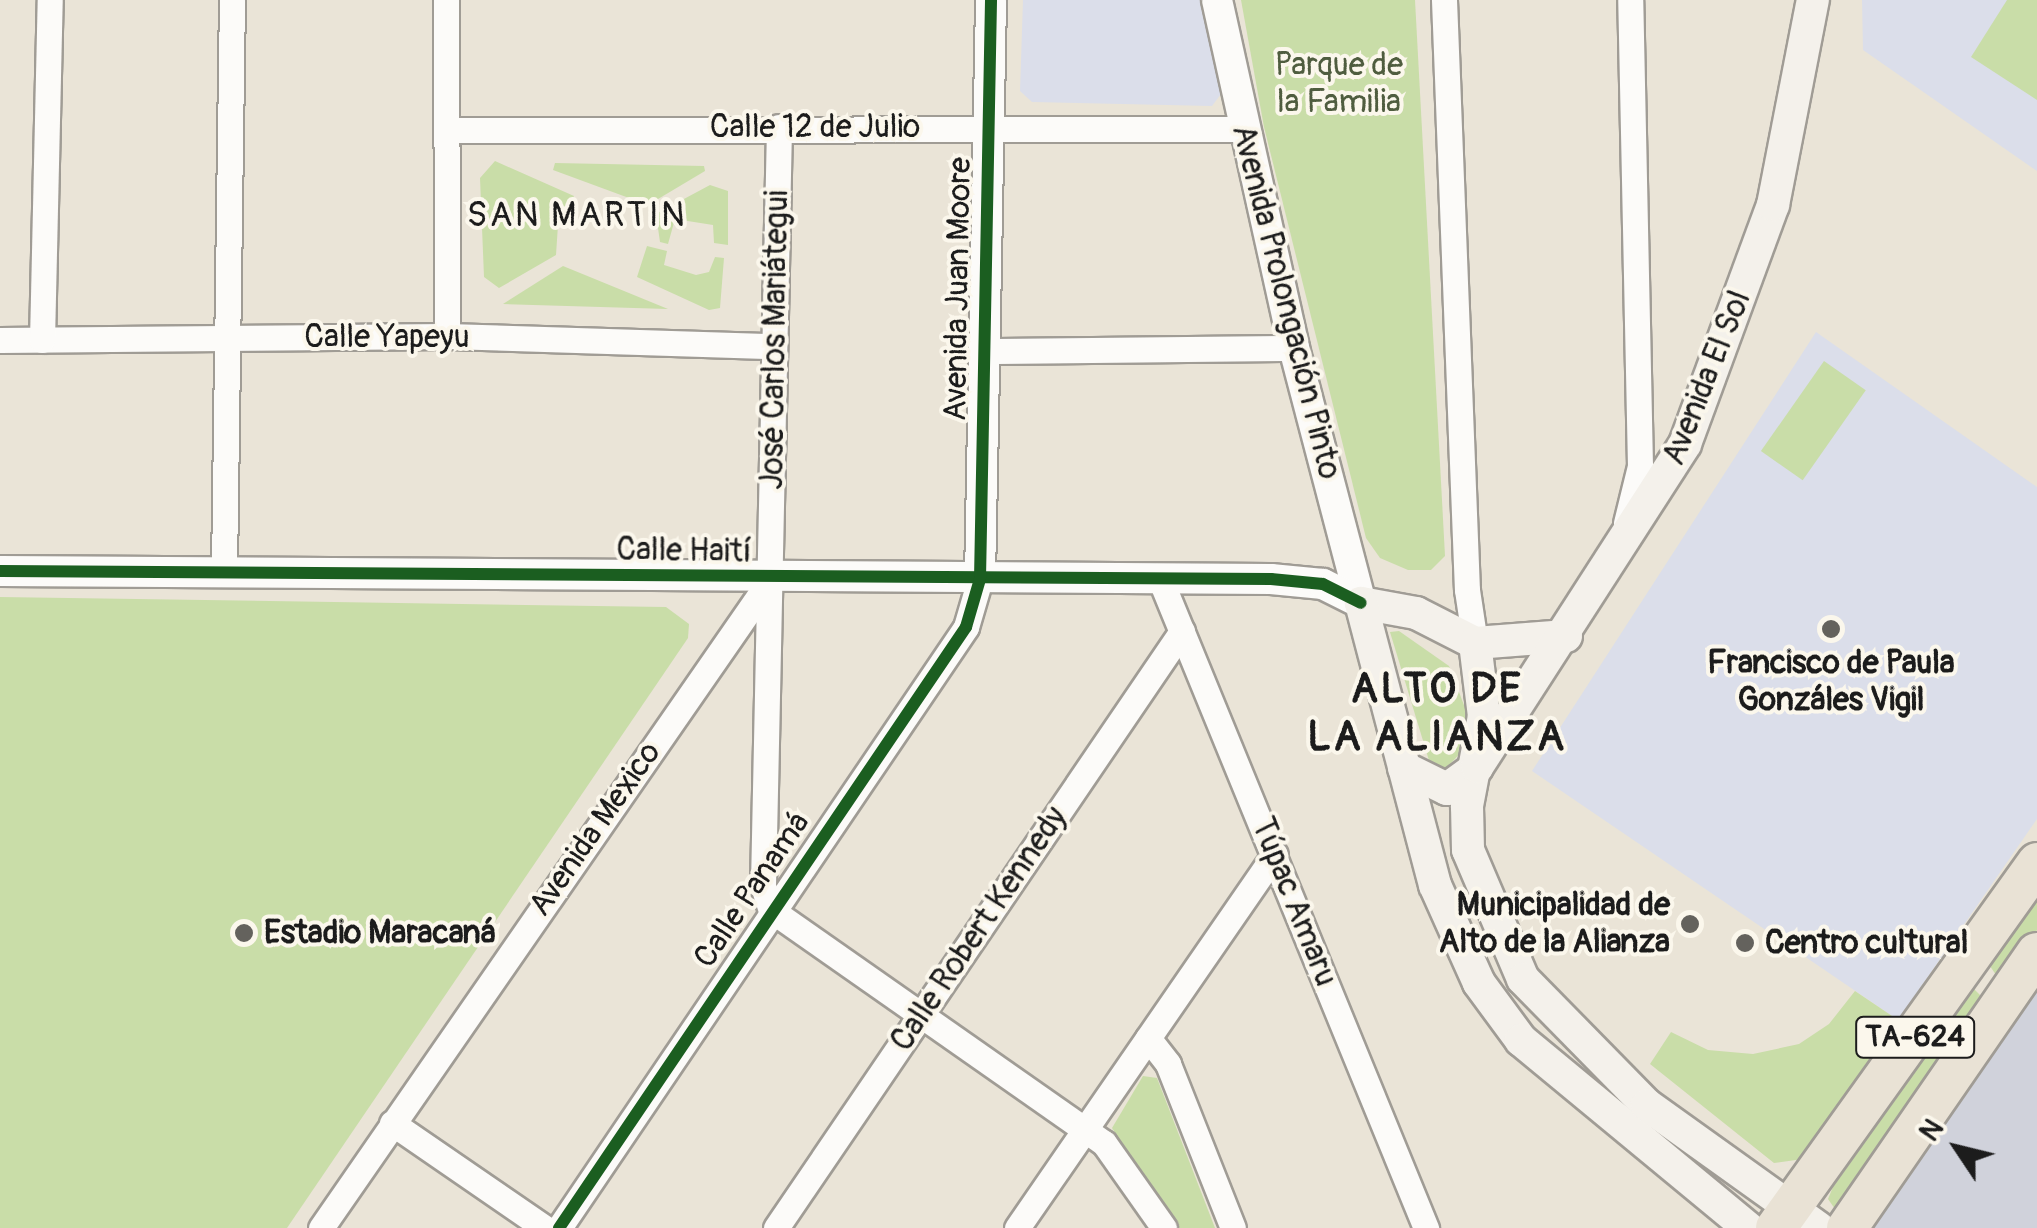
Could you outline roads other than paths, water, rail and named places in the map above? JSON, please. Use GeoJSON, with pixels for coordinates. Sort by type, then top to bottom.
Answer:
{"type":"FeatureCollection","features":[{"type":"Feature","properties":{"kind":"highway","name":"TA-624"},"geometry":{"type":"LineString","coordinates":[[1796,1223],[2037,863]]}},
{"type":"Feature","properties":{"kind":"highway","name":"TA-624"},"geometry":{"type":"LineString","coordinates":[[1847,1228],[2037,953]]}},
{"type":"Feature","properties":{"kind":"highway"},"geometry":{"type":"LineString","coordinates":[[1966,965],[2008,995]]}},
{"type":"Feature","properties":{"kind":"main road","name":"Avenida El Sol"},"geometry":{"type":"LineString","coordinates":[[1477,767],[1566,636],[1685,444],[1754,264],[1788,143],[1813,0]]}},
{"type":"Feature","properties":{"kind":"main road"},"geometry":{"type":"LineString","coordinates":[[1566,636],[1475,643],[1416,613],[1361,603],[1435,885],[1479,983],[1511,1026],[1592,1103],[1748,1228]]}},
{"type":"Feature","properties":{"kind":"main road"},"geometry":{"type":"LineString","coordinates":[[1475,643],[1484,716],[1468,806],[1468,850],[1522,979],[1647,1104],[1796,1223]]}},
{"type":"Feature","properties":{"kind":"main road"},"geometry":{"type":"LineString","coordinates":[[1404,768],[1448,789],[1477,767]]}},
{"type":"Feature","properties":{"kind":"street"},"geometry":{"type":"LineString","coordinates":[[42,340],[50,0]]}},
{"type":"Feature","properties":{"kind":"street"},"geometry":{"type":"LineString","coordinates":[[224,570],[224,339],[232,0]]}},
{"type":"Feature","properties":{"kind":"street"},"geometry":{"type":"LineString","coordinates":[[446,0],[447,336]]}},
{"type":"Feature","properties":{"kind":"street","name":"Avenida Juan Moore"},"geometry":{"type":"LineString","coordinates":[[980,578],[990,0]]}},
{"type":"Feature","properties":{"kind":"street","name":"Avenida Prolongación Pinto"},"geometry":{"type":"LineString","coordinates":[[1218,0],[1243,130],[1294,348],[1361,603]]}},
{"type":"Feature","properties":{"kind":"street"},"geometry":{"type":"LineString","coordinates":[[1444,0],[1466,570],[1475,643]]}},
{"type":"Feature","properties":{"kind":"street"},"geometry":{"type":"LineString","coordinates":[[1616,558],[1640,466],[1630,0]]}},
{"type":"Feature","properties":{"kind":"street","name":"Calle 12 de Julio"},"geometry":{"type":"LineString","coordinates":[[446,130],[989,126],[1243,130]]}},
{"type":"Feature","properties":{"kind":"street","name":"José Carlos Mariátegui"},"geometry":{"type":"LineString","coordinates":[[771,910],[763,886],[778,128]]}},
{"type":"Feature","properties":{"kind":"street","name":"Calle Yapeyu"},"geometry":{"type":"LineString","coordinates":[[0,340],[447,336],[774,346]]}},
{"type":"Feature","properties":{"kind":"street"},"geometry":{"type":"LineString","coordinates":[[985,351],[1294,348]]}},
{"type":"Feature","properties":{"kind":"street","name":"Calle Haití"},"geometry":{"type":"LineString","coordinates":[[0,571],[224,570],[770,580],[1160,576],[1323,584],[1361,603]]}},
{"type":"Feature","properties":{"kind":"street","name":"Túpac Amaru"},"geometry":{"type":"LineString","coordinates":[[1160,576],[1426,1228]]}},
{"type":"Feature","properties":{"kind":"street","name":"Calle Panamá"},"geometry":{"type":"LineString","coordinates":[[559,1228],[966,627],[980,578]]}},
{"type":"Feature","properties":{"kind":"street","name":"Avenida Mexico"},"geometry":{"type":"LineString","coordinates":[[321,1228],[770,580]]}},
{"type":"Feature","properties":{"kind":"street","name":"Calle Robert Kennedy"},"geometry":{"type":"LineString","coordinates":[[776,1228],[1182,631]]}},
{"type":"Feature","properties":{"kind":"street"},"geometry":{"type":"LineString","coordinates":[[1018,1228],[1275,854]]}},
{"type":"Feature","properties":{"kind":"street"},"geometry":{"type":"LineString","coordinates":[[771,910],[919,1018],[1104,1143],[1164,1228]]}},
{"type":"Feature","properties":{"kind":"street"},"geometry":{"type":"LineString","coordinates":[[1148,1038],[1168,1064],[1233,1228]]}},
{"type":"Feature","properties":{"kind":"street"},"geometry":{"type":"LineString","coordinates":[[392,1123],[545,1228]]}},
{"type":"Feature","properties":{"kind":"place","name":"Francisco de Paula Gonzáles Vigil"},"geometry":{"type":"Point","coordinates":[1831,629]}},
{"type":"Feature","properties":{"kind":"place","name":"Municipalidad de Alto de la Alianza"},"geometry":{"type":"Point","coordinates":[1690,924]}},
{"type":"Feature","properties":{"kind":"place","name":"Estadio Maracaná"},"geometry":{"type":"Point","coordinates":[244,933]}},
{"type":"Feature","properties":{"kind":"place","name":"Centro cultural"},"geometry":{"type":"Point","coordinates":[1745,943]}},
{"type":"Feature","properties":{"kind":"district","name":"SAN MARTIN"},"geometry":{"type":"Point","coordinates":[577,215]}},
{"type":"Feature","properties":{"kind":"district","name":"ALTO DE LA ALIANZA"},"geometry":{"type":"Point","coordinates":[1437,713]}},
{"type":"Feature","properties":{"kind":"park label","name":"Parque de la Familia"},"geometry":{"type":"Point","coordinates":[1339,84]}}]}
